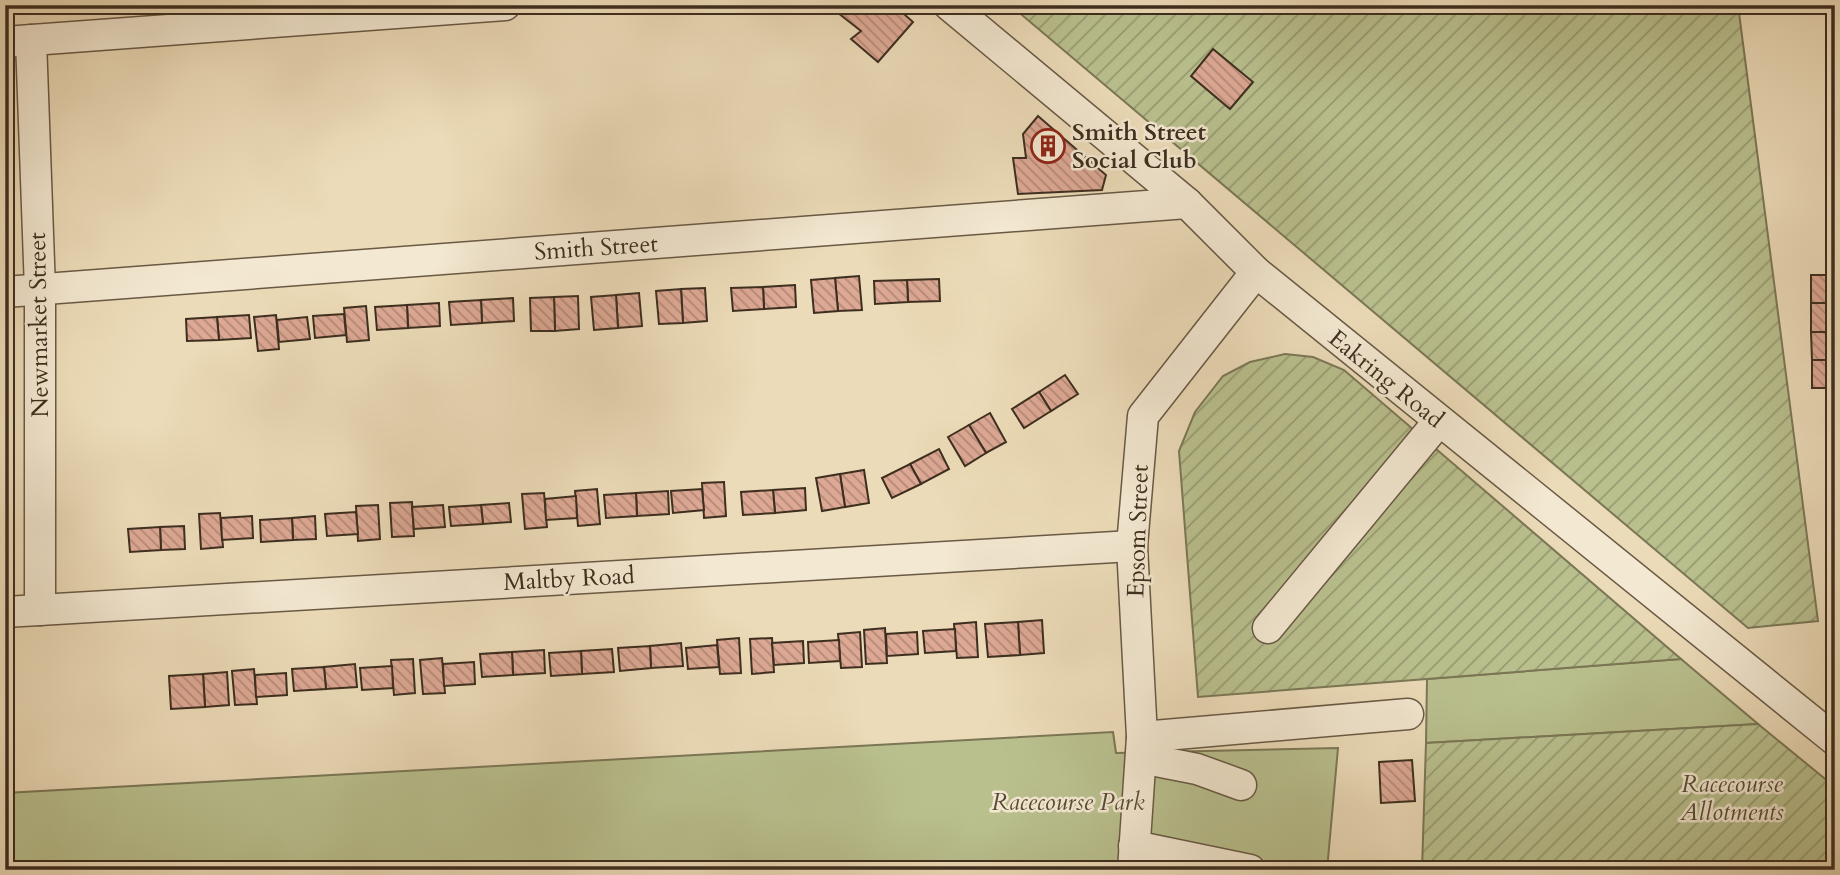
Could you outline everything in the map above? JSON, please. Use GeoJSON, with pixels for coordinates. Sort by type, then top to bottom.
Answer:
{"type":"FeatureCollection","features":[{"type":"Feature","properties":{"kind":"street"},"geometry":{"type":"LineString","coordinates":[[18,41],[505,5]]}},
{"type":"Feature","properties":{"kind":"street","name":"Eakring Road"},"geometry":{"type":"LineString","coordinates":[[949,5],[1187,203],[1256,272],[1835,740]]}},
{"type":"Feature","properties":{"kind":"street","name":"Newmarket Street"},"geometry":{"type":"LineString","coordinates":[[18,41],[40,290],[40,610]]}},
{"type":"Feature","properties":{"kind":"street","name":"Smith Street"},"geometry":{"type":"LineString","coordinates":[[5,292],[1187,203]]}},
{"type":"Feature","properties":{"kind":"street","name":"Epsom Street"},"geometry":{"type":"LineString","coordinates":[[1133,858],[1141,747],[1132,546],[1143,416],[1256,272]]}},
{"type":"Feature","properties":{"kind":"street"},"geometry":{"type":"LineString","coordinates":[[1268,628],[1438,421]]}},
{"type":"Feature","properties":{"kind":"street","name":"Maltby Road"},"geometry":{"type":"LineString","coordinates":[[5,612],[1132,546]]}},
{"type":"Feature","properties":{"kind":"street"},"geometry":{"type":"LineString","coordinates":[[1141,747],[1408,714]]}},
{"type":"Feature","properties":{"kind":"street"},"geometry":{"type":"LineString","coordinates":[[1141,747],[1241,785]]}},
{"type":"Feature","properties":{"kind":"street"},"geometry":{"type":"LineString","coordinates":[[1133,858],[1250,870]]}},
{"type":"Feature","properties":{"kind":"green space"},"geometry":{"type":"Polygon","coordinates":[[[1010,5],[1738,5],[1818,621],[1748,628],[1010,5]]]}},
{"type":"Feature","properties":{"kind":"green space"},"geometry":{"type":"Polygon","coordinates":[[[1285,354],[1313,357],[1344,370],[1681,659],[1198,697],[1179,451],[1195,412],[1223,376],[1250,362],[1285,354]]]}},
{"type":"Feature","properties":{"kind":"green space"},"geometry":{"type":"Polygon","coordinates":[[[1681,659],[1758,724],[1426,743],[1427,679],[1681,659]]]}},
{"type":"Feature","properties":{"kind":"green space","name":"Racecourse Allotments"},"geometry":{"type":"Polygon","coordinates":[[[1758,724],[1835,787],[1835,870],[1422,870],[1426,743],[1758,724]]]}},
{"type":"Feature","properties":{"kind":"green space","name":"Racecourse Park"},"geometry":{"type":"Polygon","coordinates":[[[1113,732],[1116,753],[1338,748],[1327,870],[5,870],[5,793],[1113,732]]]}},
{"type":"Feature","properties":{"kind":"building"},"geometry":{"type":"Polygon","coordinates":[[[895,6],[913,22],[878,62],[851,39],[861,31],[838,13],[895,6]]]}},
{"type":"Feature","properties":{"kind":"building"},"geometry":{"type":"Polygon","coordinates":[[[1213,49],[1253,82],[1230,109],[1191,76],[1213,49]]]}},
{"type":"Feature","properties":{"kind":"building","name":"Smith Street Social Club"},"geometry":{"type":"Polygon","coordinates":[[[1038,116],[1106,175],[1102,190],[1018,194],[1013,158],[1026,158],[1023,134],[1038,116]]]}},
{"type":"Feature","properties":{"kind":"building"},"geometry":{"type":"Polygon","coordinates":[[[11,233],[13,267],[5,267],[5,234],[11,233]]]}},
{"type":"Feature","properties":{"kind":"building"},"geometry":{"type":"Polygon","coordinates":[[[1811,275],[1835,275],[1835,303],[1811,303],[1811,275]]]}},
{"type":"Feature","properties":{"kind":"building"},"geometry":{"type":"Polygon","coordinates":[[[859,276],[862,310],[838,311],[835,278],[859,276]]]}},
{"type":"Feature","properties":{"kind":"building"},"geometry":{"type":"Polygon","coordinates":[[[835,278],[838,311],[814,313],[811,280],[835,278]]]}},
{"type":"Feature","properties":{"kind":"building"},"geometry":{"type":"Polygon","coordinates":[[[939,279],[940,301],[908,302],[907,280],[939,279]]]}},
{"type":"Feature","properties":{"kind":"building"},"geometry":{"type":"Polygon","coordinates":[[[907,280],[908,302],[875,304],[874,281],[907,280]]]}},
{"type":"Feature","properties":{"kind":"building"},"geometry":{"type":"Polygon","coordinates":[[[795,285],[796,307],[764,309],[763,287],[795,285]]]}},
{"type":"Feature","properties":{"kind":"building"},"geometry":{"type":"Polygon","coordinates":[[[763,287],[764,309],[733,311],[731,288],[763,287]]]}},
{"type":"Feature","properties":{"kind":"building"},"geometry":{"type":"Polygon","coordinates":[[[705,288],[707,321],[683,323],[681,289],[705,288]]]}},
{"type":"Feature","properties":{"kind":"building"},"geometry":{"type":"Polygon","coordinates":[[[681,289],[683,323],[659,324],[656,291],[681,289]]]}},
{"type":"Feature","properties":{"kind":"building"},"geometry":{"type":"Polygon","coordinates":[[[639,293],[642,326],[618,328],[616,295],[639,293]]]}},
{"type":"Feature","properties":{"kind":"building"},"geometry":{"type":"Polygon","coordinates":[[[616,295],[618,328],[594,330],[591,297],[616,295]]]}},
{"type":"Feature","properties":{"kind":"building"},"geometry":{"type":"Polygon","coordinates":[[[578,296],[579,329],[555,331],[554,297],[578,296]]]}},
{"type":"Feature","properties":{"kind":"building"},"geometry":{"type":"Polygon","coordinates":[[[554,297],[555,331],[531,331],[530,298],[554,297]]]}},
{"type":"Feature","properties":{"kind":"building"},"geometry":{"type":"Polygon","coordinates":[[[513,298],[514,321],[482,323],[481,300],[513,298]]]}},
{"type":"Feature","properties":{"kind":"building"},"geometry":{"type":"Polygon","coordinates":[[[481,300],[482,323],[451,325],[449,302],[481,300]]]}},
{"type":"Feature","properties":{"kind":"building"},"geometry":{"type":"Polygon","coordinates":[[[439,303],[440,326],[408,328],[407,305],[439,303]]]}},
{"type":"Feature","properties":{"kind":"building"},"geometry":{"type":"Polygon","coordinates":[[[1811,303],[1835,303],[1835,332],[1811,332],[1811,303]]]}},
{"type":"Feature","properties":{"kind":"building"},"geometry":{"type":"Polygon","coordinates":[[[407,305],[408,328],[377,330],[375,307],[407,305]]]}},
{"type":"Feature","properties":{"kind":"building"},"geometry":{"type":"Polygon","coordinates":[[[366,306],[369,340],[347,342],[344,308],[366,306]]]}},
{"type":"Feature","properties":{"kind":"building"},"geometry":{"type":"Polygon","coordinates":[[[344,314],[346,335],[315,338],[313,316],[344,314]]]}},
{"type":"Feature","properties":{"kind":"building"},"geometry":{"type":"Polygon","coordinates":[[[249,315],[251,338],[219,340],[217,317],[249,315]]]}},
{"type":"Feature","properties":{"kind":"building"},"geometry":{"type":"Polygon","coordinates":[[[276,315],[279,349],[258,351],[254,317],[276,315]]]}},
{"type":"Feature","properties":{"kind":"building"},"geometry":{"type":"Polygon","coordinates":[[[217,317],[219,340],[187,341],[186,319],[217,317]]]}},
{"type":"Feature","properties":{"kind":"building"},"geometry":{"type":"Polygon","coordinates":[[[307,317],[310,339],[279,342],[277,320],[307,317]]]}},
{"type":"Feature","properties":{"kind":"building"},"geometry":{"type":"Polygon","coordinates":[[[1811,332],[1835,332],[1835,360],[1812,360],[1811,332]]]}},
{"type":"Feature","properties":{"kind":"building"},"geometry":{"type":"Polygon","coordinates":[[[1812,360],[1835,360],[1835,388],[1812,388],[1812,360]]]}},
{"type":"Feature","properties":{"kind":"building"},"geometry":{"type":"Polygon","coordinates":[[[1065,375],[1078,394],[1051,411],[1039,392],[1065,375]]]}},
{"type":"Feature","properties":{"kind":"building"},"geometry":{"type":"Polygon","coordinates":[[[1039,392],[1051,411],[1024,428],[1012,409],[1039,392]]]}},
{"type":"Feature","properties":{"kind":"building"},"geometry":{"type":"Polygon","coordinates":[[[990,413],[1006,442],[986,453],[969,425],[990,413]]]}},
{"type":"Feature","properties":{"kind":"building"},"geometry":{"type":"Polygon","coordinates":[[[969,425],[986,453],[965,466],[948,437],[969,425]]]}},
{"type":"Feature","properties":{"kind":"building"},"geometry":{"type":"Polygon","coordinates":[[[939,449],[949,469],[921,484],[910,464],[939,449]]]}},
{"type":"Feature","properties":{"kind":"building"},"geometry":{"type":"Polygon","coordinates":[[[910,464],[921,484],[892,498],[882,478],[910,464]]]}},
{"type":"Feature","properties":{"kind":"building"},"geometry":{"type":"Polygon","coordinates":[[[864,470],[869,503],[845,507],[840,474],[864,470]]]}},
{"type":"Feature","properties":{"kind":"building"},"geometry":{"type":"Polygon","coordinates":[[[840,474],[845,507],[822,511],[816,478],[840,474]]]}},
{"type":"Feature","properties":{"kind":"building"},"geometry":{"type":"Polygon","coordinates":[[[724,482],[726,516],[704,518],[702,483],[724,482]]]}},
{"type":"Feature","properties":{"kind":"building"},"geometry":{"type":"Polygon","coordinates":[[[805,488],[806,510],[775,513],[773,490],[805,488]]]}},
{"type":"Feature","properties":{"kind":"building"},"geometry":{"type":"Polygon","coordinates":[[[597,489],[600,524],[578,526],[575,491],[597,489]]]}},
{"type":"Feature","properties":{"kind":"building"},"geometry":{"type":"Polygon","coordinates":[[[702,489],[704,510],[673,513],[671,491],[702,489]]]}},
{"type":"Feature","properties":{"kind":"building"},"geometry":{"type":"Polygon","coordinates":[[[773,490],[775,513],[743,515],[741,492],[773,490]]]}},
{"type":"Feature","properties":{"kind":"building"},"geometry":{"type":"Polygon","coordinates":[[[668,491],[669,514],[637,516],[636,493],[668,491]]]}},
{"type":"Feature","properties":{"kind":"building"},"geometry":{"type":"Polygon","coordinates":[[[544,493],[547,527],[525,529],[522,494],[544,493]]]}},
{"type":"Feature","properties":{"kind":"building"},"geometry":{"type":"Polygon","coordinates":[[[636,493],[637,516],[606,518],[604,495],[636,493]]]}},
{"type":"Feature","properties":{"kind":"building"},"geometry":{"type":"Polygon","coordinates":[[[576,496],[577,518],[546,520],[545,499],[576,496]]]}},
{"type":"Feature","properties":{"kind":"building"},"geometry":{"type":"Polygon","coordinates":[[[412,502],[414,536],[392,537],[390,503],[412,502]]]}},
{"type":"Feature","properties":{"kind":"building"},"geometry":{"type":"Polygon","coordinates":[[[509,503],[511,522],[483,524],[481,505],[509,503]]]}},
{"type":"Feature","properties":{"kind":"building"},"geometry":{"type":"Polygon","coordinates":[[[378,505],[380,539],[358,541],[356,506],[378,505]]]}},
{"type":"Feature","properties":{"kind":"building"},"geometry":{"type":"Polygon","coordinates":[[[443,505],[445,527],[414,529],[412,507],[443,505]]]}},
{"type":"Feature","properties":{"kind":"building"},"geometry":{"type":"Polygon","coordinates":[[[481,505],[483,524],[451,526],[449,507],[481,505]]]}},
{"type":"Feature","properties":{"kind":"building"},"geometry":{"type":"Polygon","coordinates":[[[356,512],[358,534],[327,536],[325,514],[356,512]]]}},
{"type":"Feature","properties":{"kind":"building"},"geometry":{"type":"Polygon","coordinates":[[[220,513],[223,547],[201,549],[199,514],[220,513]]]}},
{"type":"Feature","properties":{"kind":"building"},"geometry":{"type":"Polygon","coordinates":[[[252,516],[253,538],[222,540],[221,518],[252,516]]]}},
{"type":"Feature","properties":{"kind":"building"},"geometry":{"type":"Polygon","coordinates":[[[315,516],[316,539],[293,540],[292,518],[315,516]]]}},
{"type":"Feature","properties":{"kind":"building"},"geometry":{"type":"Polygon","coordinates":[[[292,518],[293,540],[261,542],[260,520],[292,518]]]}},
{"type":"Feature","properties":{"kind":"building"},"geometry":{"type":"Polygon","coordinates":[[[184,526],[185,549],[161,550],[160,527],[184,526]]]}},
{"type":"Feature","properties":{"kind":"building"},"geometry":{"type":"Polygon","coordinates":[[[160,527],[161,550],[130,552],[128,529],[160,527]]]}},
{"type":"Feature","properties":{"kind":"building"},"geometry":{"type":"Polygon","coordinates":[[[1042,620],[1044,653],[1020,655],[1018,622],[1042,620]]]}},
{"type":"Feature","properties":{"kind":"building"},"geometry":{"type":"Polygon","coordinates":[[[976,622],[978,657],[957,658],[954,624],[976,622]]]}},
{"type":"Feature","properties":{"kind":"building"},"geometry":{"type":"Polygon","coordinates":[[[1018,622],[1020,655],[988,657],[985,624],[1018,622]]]}},
{"type":"Feature","properties":{"kind":"building"},"geometry":{"type":"Polygon","coordinates":[[[885,628],[887,663],[866,664],[864,630],[885,628]]]}},
{"type":"Feature","properties":{"kind":"building"},"geometry":{"type":"Polygon","coordinates":[[[955,629],[956,651],[925,653],[923,631],[955,629]]]}},
{"type":"Feature","properties":{"kind":"building"},"geometry":{"type":"Polygon","coordinates":[[[860,632],[862,667],[841,668],[838,634],[860,632]]]}},
{"type":"Feature","properties":{"kind":"building"},"geometry":{"type":"Polygon","coordinates":[[[917,632],[918,654],[887,656],[886,634],[917,632]]]}},
{"type":"Feature","properties":{"kind":"building"},"geometry":{"type":"Polygon","coordinates":[[[739,638],[741,673],[720,674],[717,640],[739,638]]]}},
{"type":"Feature","properties":{"kind":"building"},"geometry":{"type":"Polygon","coordinates":[[[772,638],[774,672],[752,674],[750,639],[772,638]]]}},
{"type":"Feature","properties":{"kind":"building"},"geometry":{"type":"Polygon","coordinates":[[[839,640],[840,661],[809,663],[808,642],[839,640]]]}},
{"type":"Feature","properties":{"kind":"building"},"geometry":{"type":"Polygon","coordinates":[[[803,641],[804,663],[774,665],[772,643],[803,641]]]}},
{"type":"Feature","properties":{"kind":"building"},"geometry":{"type":"Polygon","coordinates":[[[681,643],[683,666],[651,668],[650,646],[681,643]]]}},
{"type":"Feature","properties":{"kind":"building"},"geometry":{"type":"Polygon","coordinates":[[[717,645],[719,667],[688,669],[686,648],[717,645]]]}},
{"type":"Feature","properties":{"kind":"building"},"geometry":{"type":"Polygon","coordinates":[[[650,646],[651,668],[620,671],[618,648],[650,646]]]}},
{"type":"Feature","properties":{"kind":"building"},"geometry":{"type":"Polygon","coordinates":[[[612,649],[614,672],[582,674],[581,651],[612,649]]]}},
{"type":"Feature","properties":{"kind":"building"},"geometry":{"type":"Polygon","coordinates":[[[544,650],[545,673],[513,675],[512,652],[544,650]]]}},
{"type":"Feature","properties":{"kind":"building"},"geometry":{"type":"Polygon","coordinates":[[[581,651],[582,674],[551,676],[549,653],[581,651]]]}},
{"type":"Feature","properties":{"kind":"building"},"geometry":{"type":"Polygon","coordinates":[[[512,652],[513,675],[482,677],[480,654],[512,652]]]}},
{"type":"Feature","properties":{"kind":"building"},"geometry":{"type":"Polygon","coordinates":[[[442,658],[445,693],[423,694],[420,660],[442,658]]]}},
{"type":"Feature","properties":{"kind":"building"},"geometry":{"type":"Polygon","coordinates":[[[413,659],[415,693],[394,695],[391,660],[413,659]]]}},
{"type":"Feature","properties":{"kind":"building"},"geometry":{"type":"Polygon","coordinates":[[[474,662],[475,684],[444,686],[443,664],[474,662]]]}},
{"type":"Feature","properties":{"kind":"building"},"geometry":{"type":"Polygon","coordinates":[[[355,664],[357,687],[326,689],[324,667],[355,664]]]}},
{"type":"Feature","properties":{"kind":"building"},"geometry":{"type":"Polygon","coordinates":[[[392,666],[393,688],[362,690],[360,668],[392,666]]]}},
{"type":"Feature","properties":{"kind":"building"},"geometry":{"type":"Polygon","coordinates":[[[324,667],[326,689],[294,691],[292,669],[324,667]]]}},
{"type":"Feature","properties":{"kind":"building"},"geometry":{"type":"Polygon","coordinates":[[[254,669],[257,704],[235,705],[232,671],[254,669]]]}},
{"type":"Feature","properties":{"kind":"building"},"geometry":{"type":"Polygon","coordinates":[[[227,672],[229,705],[205,707],[203,674],[227,672]]]}},
{"type":"Feature","properties":{"kind":"building"},"geometry":{"type":"Polygon","coordinates":[[[286,673],[287,695],[256,697],[255,675],[286,673]]]}},
{"type":"Feature","properties":{"kind":"building"},"geometry":{"type":"Polygon","coordinates":[[[203,674],[205,707],[171,709],[169,676],[203,674]]]}},
{"type":"Feature","properties":{"kind":"building"},"geometry":{"type":"Polygon","coordinates":[[[1412,760],[1415,801],[1381,803],[1379,762],[1412,760]]]}},
{"type":"Feature","properties":{"kind":"place","name":"Smith Street Social Club"},"geometry":{"type":"Point","coordinates":[1048,146]}}]}
